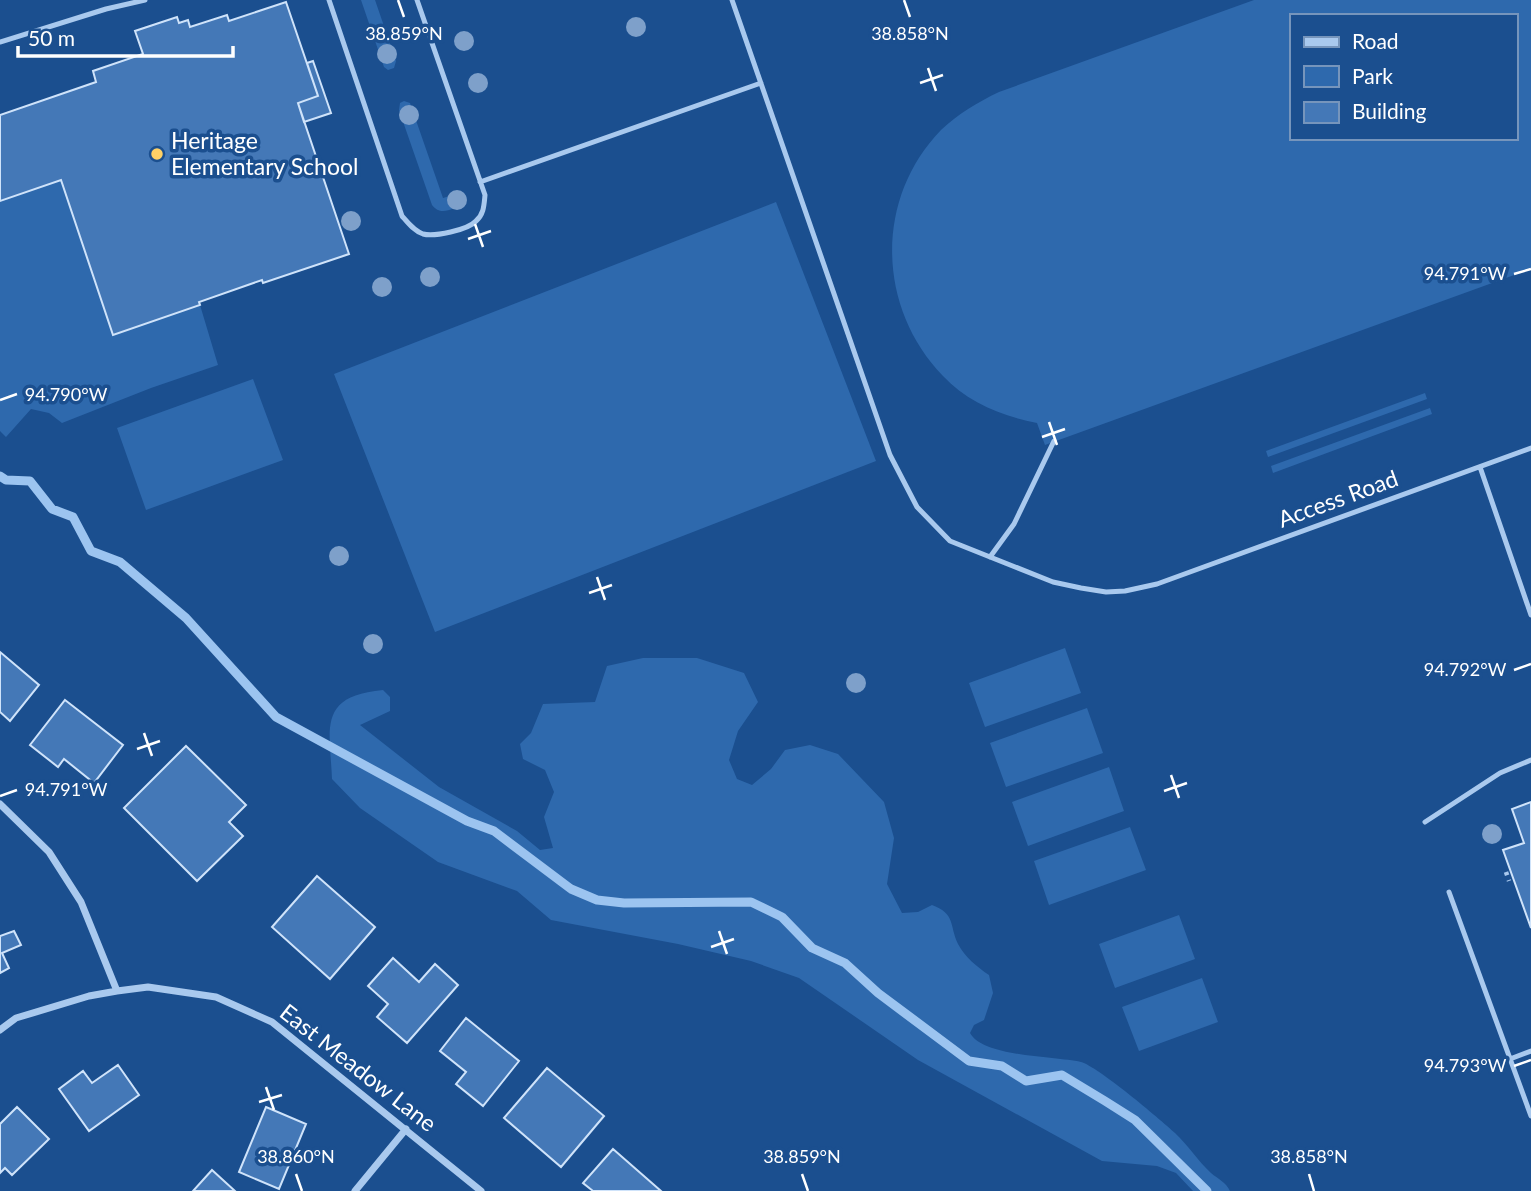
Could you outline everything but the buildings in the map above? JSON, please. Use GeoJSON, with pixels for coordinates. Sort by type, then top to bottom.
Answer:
{"type":"FeatureCollection","features":[{"type":"Feature","properties":{"kind":"street"},"geometry":{"type":"LineString","coordinates":[[0,804],[49,852],[81,902],[117,991]]}},
{"type":"Feature","properties":{"kind":"street","name":"East Meadow Lane"},"geometry":{"type":"LineString","coordinates":[[0,1030],[16,1018],[89,996],[117,991],[148,987],[216,997],[272,1022],[481,1191]]}},
{"type":"Feature","properties":{"kind":"street"},"geometry":{"type":"LineString","coordinates":[[355,1191],[406,1129]]}},
{"type":"Feature","properties":{"kind":"lane"},"geometry":{"type":"LineString","coordinates":[[0,42],[106,9],[145,0]]}},
{"type":"Feature","properties":{"kind":"lane"},"geometry":{"type":"LineString","coordinates":[[329,0],[402,216],[421,234],[436,236],[477,221],[484,210],[485,195],[417,0]]}},
{"type":"Feature","properties":{"kind":"lane","name":"Access Road"},"geometry":{"type":"LineString","coordinates":[[732,0],[890,455],[917,507],[950,541],[1054,582],[1107,592],[1125,591],[1157,584],[1531,448]]}},
{"type":"Feature","properties":{"kind":"lane"},"geometry":{"type":"LineString","coordinates":[[480,182],[761,83]]}},
{"type":"Feature","properties":{"kind":"lane"},"geometry":{"type":"LineString","coordinates":[[990,558],[1014,524],[1054,441]]}},
{"type":"Feature","properties":{"kind":"lane"},"geometry":{"type":"LineString","coordinates":[[1480,467],[1531,615]]}},
{"type":"Feature","properties":{"kind":"lane"},"geometry":{"type":"LineString","coordinates":[[1425,822],[1500,772],[1531,760]]}},
{"type":"Feature","properties":{"kind":"lane"},"geometry":{"type":"LineString","coordinates":[[1449,892],[1531,1116]]}},
{"type":"Feature","properties":{"kind":"lane"},"geometry":{"type":"LineString","coordinates":[[1510,1059],[1531,1051]]}},
{"type":"Feature","properties":{"kind":"path"},"geometry":{"type":"LineString","coordinates":[[1506,872],[1509,881]]}},
{"type":"Feature","properties":{"kind":"green space"},"geometry":{"type":"Polygon","coordinates":[[[361,0],[375,0],[396,61],[394,68],[388,70],[384,67],[361,0]]]}},
{"type":"Feature","properties":{"kind":"green space"},"geometry":{"type":"Polygon","coordinates":[[[1254,0],[1531,0],[1531,269],[1045,445],[1037,423],[986,407],[943,376],[921,349],[905,319],[896,286],[892,253],[895,220],[904,188],[919,158],[941,130],[983,100],[1254,0]]]}},
{"type":"Feature","properties":{"kind":"green space"},"geometry":{"type":"Polygon","coordinates":[[[400,103],[410,103],[443,198],[463,192],[467,198],[464,204],[443,211],[432,205],[399,110],[400,103]]]}},
{"type":"Feature","properties":{"kind":"green space"},"geometry":{"type":"Polygon","coordinates":[[[61,180],[113,334],[200,305],[218,365],[62,423],[49,413],[31,409],[6,437],[0,431],[0,201],[61,180]]]}},
{"type":"Feature","properties":{"kind":"green space"},"geometry":{"type":"Polygon","coordinates":[[[776,202],[876,461],[435,632],[334,374],[776,202]]]}},
{"type":"Feature","properties":{"kind":"green space"},"geometry":{"type":"Polygon","coordinates":[[[253,379],[283,460],[146,510],[117,428],[253,379]]]}},
{"type":"Feature","properties":{"kind":"green space"},"geometry":{"type":"Polygon","coordinates":[[[1425,393],[1427,399],[1268,457],[1266,451],[1425,393]]]}},
{"type":"Feature","properties":{"kind":"green space"},"geometry":{"type":"Polygon","coordinates":[[[1430,408],[1432,414],[1273,473],[1271,466],[1430,408]]]}},
{"type":"Feature","properties":{"kind":"green space"},"geometry":{"type":"Polygon","coordinates":[[[1065,648],[1081,693],[985,727],[969,683],[1065,648]]]}},
{"type":"Feature","properties":{"kind":"green space"},"geometry":{"type":"Polygon","coordinates":[[[643,658],[697,658],[744,673],[758,702],[738,731],[729,760],[737,779],[752,785],[771,769],[785,750],[810,745],[838,754],[884,802],[894,838],[887,884],[902,913],[918,912],[932,905],[940,908],[951,921],[961,949],[989,975],[993,993],[984,1020],[974,1025],[970,1033],[977,1041],[1004,1051],[1081,1062],[1089,1066],[1167,1126],[1230,1191],[1193,1191],[1176,1173],[1157,1166],[1102,1161],[918,1060],[799,978],[751,961],[551,920],[517,891],[438,862],[360,808],[332,779],[330,730],[337,708],[347,699],[362,693],[383,690],[390,697],[390,711],[360,725],[439,787],[517,831],[540,850],[553,848],[544,817],[554,792],[545,770],[523,759],[520,744],[531,733],[543,704],[595,702],[607,666],[643,658]]]}},
{"type":"Feature","properties":{"kind":"green space"},"geometry":{"type":"Polygon","coordinates":[[[1087,708],[1103,753],[1006,787],[990,743],[1087,708]]]}},
{"type":"Feature","properties":{"kind":"green space"},"geometry":{"type":"Polygon","coordinates":[[[1109,767],[1124,811],[1028,846],[1012,802],[1109,767]]]}},
{"type":"Feature","properties":{"kind":"green space"},"geometry":{"type":"Polygon","coordinates":[[[1130,827],[1146,870],[1049,905],[1034,861],[1130,827]]]}},
{"type":"Feature","properties":{"kind":"green space"},"geometry":{"type":"Polygon","coordinates":[[[1179,915],[1195,959],[1115,988],[1099,944],[1179,915]]]}},
{"type":"Feature","properties":{"kind":"green space"},"geometry":{"type":"Polygon","coordinates":[[[1202,978],[1218,1022],[1139,1051],[1122,1007],[1202,978]]]}},
{"type":"Feature","properties":{"kind":"waterway"},"geometry":{"type":"LineString","coordinates":[[0,476],[6,480],[30,481],[52,509],[73,517],[91,551],[120,562],[186,618],[276,717],[467,821],[494,831],[571,889],[597,900],[624,903],[751,902],[782,917],[812,948],[845,963],[878,993],[969,1061],[1002,1066],[1026,1081],[1062,1075],[1135,1120],[1207,1191]]}},
{"type":"Feature","properties":{"kind":"place","name":"Heritage Elementary School"},"geometry":{"type":"Point","coordinates":[157,154]}}]}
